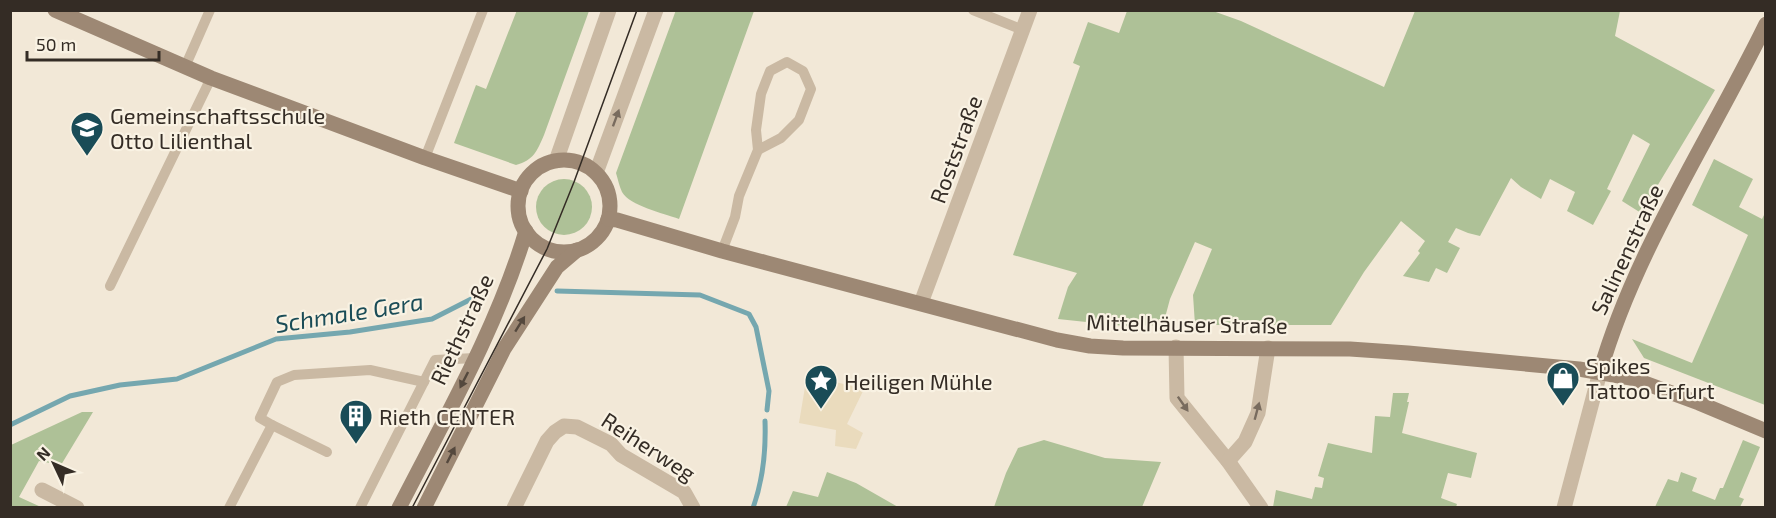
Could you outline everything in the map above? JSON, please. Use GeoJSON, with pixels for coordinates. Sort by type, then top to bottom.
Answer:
{"type":"FeatureCollection","features":[{"type":"Feature","properties":{"kind":"main road"},"geometry":{"type":"LineString","coordinates":[[55,10],[211,78],[425,158],[520,190]]}},
{"type":"Feature","properties":{"kind":"main road","name":"Salinenstraße"},"geometry":{"type":"LineString","coordinates":[[1600,372],[1623,306],[1666,211],[1734,88],[1766,24]]}},
{"type":"Feature","properties":{"kind":"main road"},"geometry":{"type":"LineString","coordinates":[[556,161],[573,161],[587,166],[596,173],[604,183],[610,207],[608,219],[596,238],[577,250],[562,252],[547,249],[531,239],[520,219],[518,205],[520,190],[534,171],[556,161]]}},
{"type":"Feature","properties":{"kind":"main road","name":"Mittelhäuser Straße"},"geometry":{"type":"LineString","coordinates":[[608,219],[1068,342],[1123,348],[1350,349],[1600,372],[1631,378],[1766,431]]}},
{"type":"Feature","properties":{"kind":"main road","name":"Riethstraße"},"geometry":{"type":"LineString","coordinates":[[399,507],[475,358],[515,267],[525,231]]}},
{"type":"Feature","properties":{"kind":"main road","name":"Riethstraße"},"geometry":{"type":"LineString","coordinates":[[424,507],[501,355],[556,267],[577,250]]}},
{"type":"Feature","properties":{"kind":"street"},"geometry":{"type":"LineString","coordinates":[[556,161],[609,10]]}},
{"type":"Feature","properties":{"kind":"street"},"geometry":{"type":"LineString","coordinates":[[596,173],[656,10]]}},
{"type":"Feature","properties":{"kind":"street","name":"Roststraße"},"geometry":{"type":"LineString","coordinates":[[921,303],[1030,10]]}},
{"type":"Feature","properties":{"kind":"street"},"geometry":{"type":"LineString","coordinates":[[1176,347],[1177,398],[1228,460],[1261,507]]}},
{"type":"Feature","properties":{"kind":"street"},"geometry":{"type":"LineString","coordinates":[[1228,460],[1245,442],[1258,413],[1268,348]]}},
{"type":"Feature","properties":{"kind":"street","name":"Salinenstraße"},"geometry":{"type":"LineString","coordinates":[[1564,507],[1600,372]]}},
{"type":"Feature","properties":{"kind":"street","name":"Reiherweg"},"geometry":{"type":"LineString","coordinates":[[514,507],[548,441],[564,426],[577,427],[611,444],[621,455],[684,492],[693,507]]}},
{"type":"Feature","properties":{"kind":"street"},"geometry":{"type":"LineString","coordinates":[[42,490],[56,502],[77,507]]}},
{"type":"Feature","properties":{"kind":"lane"},"geometry":{"type":"LineString","coordinates":[[185,67],[210,10]]}},
{"type":"Feature","properties":{"kind":"lane"},"geometry":{"type":"LineString","coordinates":[[425,158],[483,10]]}},
{"type":"Feature","properties":{"kind":"lane"},"geometry":{"type":"LineString","coordinates":[[973,10],[1023,30]]}},
{"type":"Feature","properties":{"kind":"lane"},"geometry":{"type":"LineString","coordinates":[[722,251],[735,217],[739,196],[758,150],[756,130],[761,94],[770,70],[787,62],[803,71],[811,89],[799,120],[781,138],[758,150]]}},
{"type":"Feature","properties":{"kind":"lane"},"geometry":{"type":"LineString","coordinates":[[110,286],[211,78]]}},
{"type":"Feature","properties":{"kind":"lane"},"geometry":{"type":"LineString","coordinates":[[360,507],[372,475],[435,360],[475,358]]}},
{"type":"Feature","properties":{"kind":"lane"},"geometry":{"type":"LineString","coordinates":[[327,452],[260,418],[277,382],[294,375],[370,370],[424,382]]}},
{"type":"Feature","properties":{"kind":"lane"},"geometry":{"type":"LineString","coordinates":[[229,507],[272,425]]}},
{"type":"Feature","properties":{"kind":"green space"},"geometry":{"type":"Polygon","coordinates":[[[517,10],[589,11],[539,146],[531,158],[516,165],[454,143],[476,85],[486,89],[517,10]]]}},
{"type":"Feature","properties":{"kind":"green space"},"geometry":{"type":"Polygon","coordinates":[[[676,10],[754,11],[679,219],[626,197],[616,173],[676,10]]]}},
{"type":"Feature","properties":{"kind":"green space"},"geometry":{"type":"Polygon","coordinates":[[[1127,11],[1213,11],[1241,21],[1384,87],[1415,11],[1620,11],[1615,36],[1715,90],[1641,213],[1622,201],[1650,144],[1633,134],[1607,189],[1611,191],[1593,225],[1567,211],[1575,192],[1550,179],[1541,199],[1511,178],[1480,236],[1456,228],[1448,242],[1460,248],[1447,273],[1436,268],[1429,282],[1403,276],[1420,253],[1418,251],[1425,241],[1401,221],[1364,272],[1331,325],[1195,325],[1193,295],[1212,249],[1195,242],[1170,299],[1163,325],[1124,326],[1058,319],[1068,287],[1077,273],[1013,255],[1080,66],[1073,63],[1088,22],[1119,33],[1127,11]]]}},
{"type":"Feature","properties":{"kind":"green space"},"geometry":{"type":"Polygon","coordinates":[[[1714,159],[1753,179],[1739,207],[1762,219],[1765,213],[1765,405],[1644,358],[1632,339],[1692,363],[1748,235],[1692,205],[1714,159]]]}},
{"type":"Feature","properties":{"kind":"green space"},"geometry":{"type":"Polygon","coordinates":[[[564,179],[584,187],[592,207],[584,227],[564,235],[544,227],[536,207],[544,187],[564,179]]]}},
{"type":"Feature","properties":{"kind":"green space"},"geometry":{"type":"Polygon","coordinates":[[[1393,393],[1409,393],[1402,433],[1477,453],[1471,478],[1448,473],[1441,498],[1457,504],[1456,507],[1273,507],[1276,490],[1312,499],[1315,487],[1322,488],[1324,478],[1318,476],[1328,443],[1372,453],[1375,416],[1390,417],[1393,393]]]}},
{"type":"Feature","properties":{"kind":"green space"},"geometry":{"type":"Polygon","coordinates":[[[82,412],[93,412],[61,465],[39,461],[19,497],[41,507],[11,507],[11,445],[82,412]]]}},
{"type":"Feature","properties":{"kind":"green space"},"geometry":{"type":"Polygon","coordinates":[[[1044,440],[1105,458],[1161,462],[1142,507],[994,507],[1018,448],[1044,440]]]}},
{"type":"Feature","properties":{"kind":"green space"},"geometry":{"type":"Polygon","coordinates":[[[1743,440],[1760,447],[1739,497],[1744,499],[1740,507],[1655,507],[1668,479],[1678,482],[1681,472],[1697,478],[1692,491],[1715,500],[1720,488],[1723,488],[1743,440]]]}},
{"type":"Feature","properties":{"kind":"green space"},"geometry":{"type":"Polygon","coordinates":[[[827,472],[856,483],[898,507],[786,507],[793,491],[818,497],[827,472]]]}},
{"type":"Feature","properties":{"kind":"shaded area"},"geometry":{"type":"Polygon","coordinates":[[[807,375],[864,389],[847,424],[863,433],[856,449],[835,446],[836,430],[799,423],[807,375]]]}},
{"type":"Feature","properties":{"kind":"waterway","name":"Schmale Gera"},"geometry":{"type":"LineString","coordinates":[[10,425],[70,396],[120,385],[177,379],[276,339],[350,332],[432,319],[487,291]]}},
{"type":"Feature","properties":{"kind":"waterway","name":"Schmale Gera"},"geometry":{"type":"LineString","coordinates":[[557,291],[700,295],[749,314],[756,327],[769,391],[767,410]]}},
{"type":"Feature","properties":{"kind":"waterway","name":"Schmale Gera"},"geometry":{"type":"LineString","coordinates":[[753,508],[763,465],[765,421]]}},
{"type":"Feature","properties":{"kind":"tram line"},"geometry":{"type":"LineString","coordinates":[[412,508],[547,249],[637,10]]}},
{"type":"Feature","properties":{"kind":"place","name":"Gemeinschaftsschule Otto Lilienthal"},"geometry":{"type":"Point","coordinates":[87,157]}},
{"type":"Feature","properties":{"kind":"place","name":"Spikes Tattoo Erfurt"},"geometry":{"type":"Point","coordinates":[1563,407]}},
{"type":"Feature","properties":{"kind":"place","name":"Heiligen Mühle"},"geometry":{"type":"Point","coordinates":[821,410]}},
{"type":"Feature","properties":{"kind":"place","name":"Rieth CENTER"},"geometry":{"type":"Point","coordinates":[356,445]}}]}
